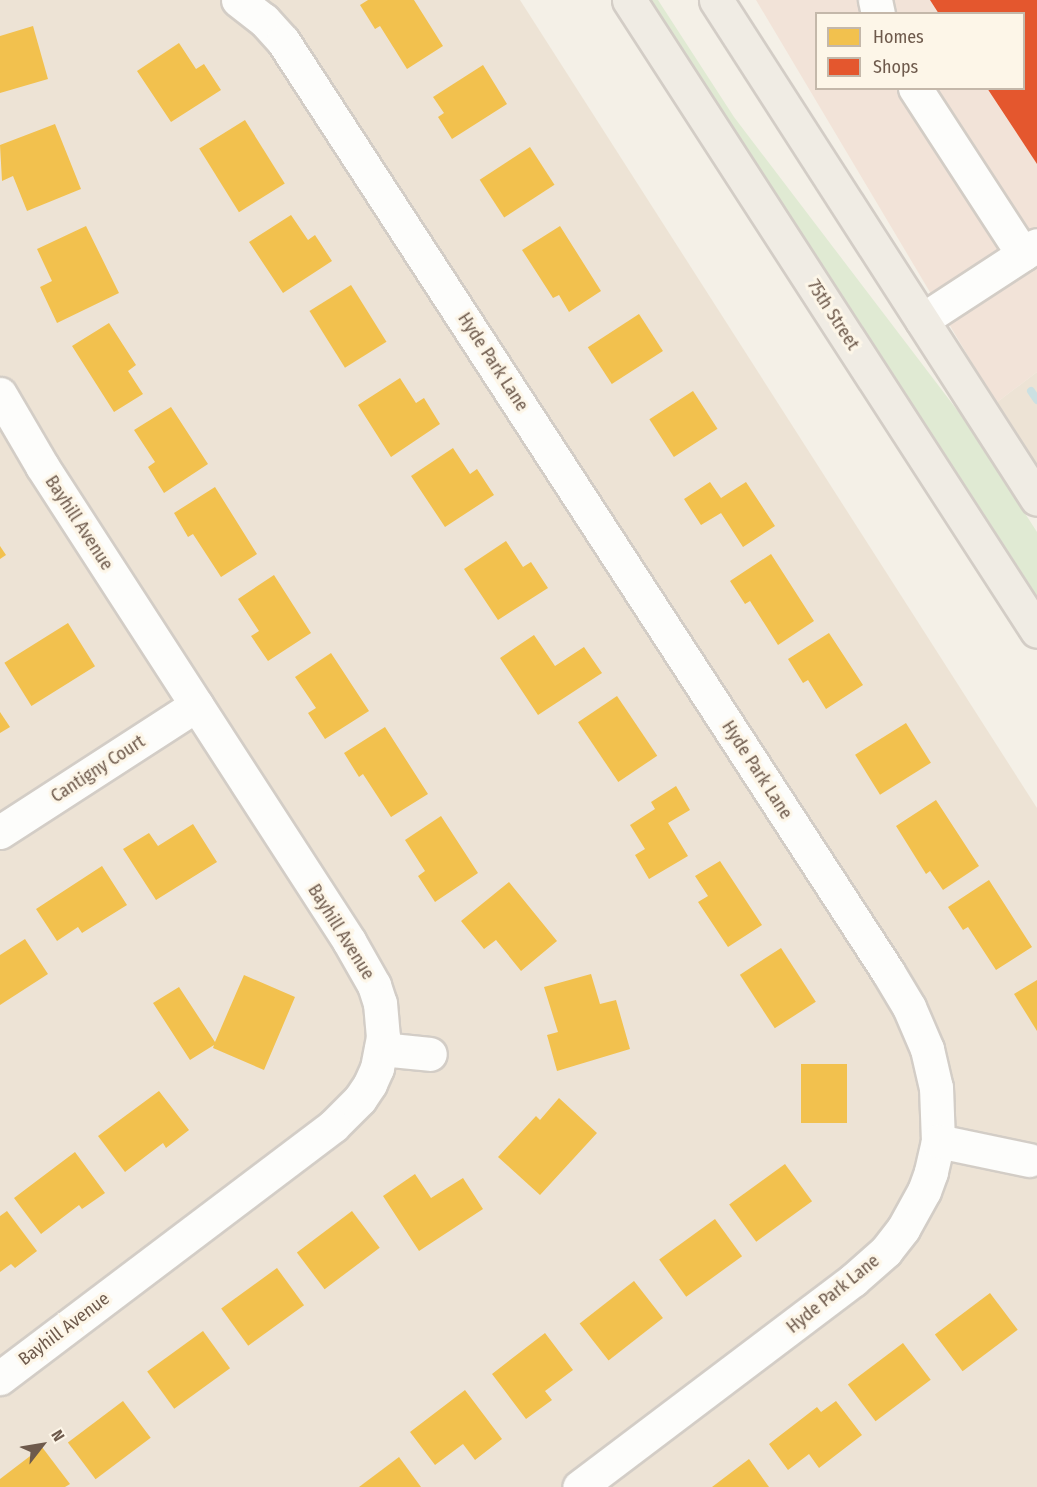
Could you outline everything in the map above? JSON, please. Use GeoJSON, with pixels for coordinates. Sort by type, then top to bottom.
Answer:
{"type":"FeatureCollection","features":[{"type":"Feature","properties":{"kind":"main road","name":"75th Street"},"geometry":{"type":"LineString","coordinates":[[629,0],[1037,631]]}},
{"type":"Feature","properties":{"kind":"main road"},"geometry":{"type":"LineString","coordinates":[[716,0],[1037,499]]}},
{"type":"Feature","properties":{"kind":"street","name":"Hyde Park Lane"},"geometry":{"type":"LineString","coordinates":[[238,0],[264,20],[284,41],[888,972],[909,1007],[927,1049],[936,1087],[938,1141],[924,1191],[903,1229],[886,1251],[854,1280],[579,1487]]}},
{"type":"Feature","properties":{"kind":"street"},"geometry":{"type":"LineString","coordinates":[[916,90],[1030,249],[922,320]]}},
{"type":"Feature","properties":{"kind":"street","name":"Bayhill Avenue"},"geometry":{"type":"LineString","coordinates":[[0,394],[42,466],[349,941],[374,985],[382,1017],[381,1049],[377,1068],[370,1084],[360,1099],[333,1126],[0,1377]]}},
{"type":"Feature","properties":{"kind":"street","name":"Cantigny Court"},"geometry":{"type":"LineString","coordinates":[[0,832],[196,705]]}},
{"type":"Feature","properties":{"kind":"street"},"geometry":{"type":"LineString","coordinates":[[381,1049],[430,1054]]}},
{"type":"Feature","properties":{"kind":"street"},"geometry":{"type":"LineString","coordinates":[[938,1141],[1029,1160]]}},
{"type":"Feature","properties":{"kind":"shaded area"},"geometry":{"type":"Polygon","coordinates":[[[0,0],[520,0],[1037,808],[1037,1487],[0,1487],[0,0]]]}},
{"type":"Feature","properties":{"kind":"shaded area"},"geometry":{"type":"Polygon","coordinates":[[[756,0],[1037,0],[1037,372],[996,403],[756,0]]]}},
{"type":"Feature","properties":{"kind":"shaded area"},"geometry":{"type":"Polygon","coordinates":[[[1037,372],[1037,468],[996,403],[1037,372]]]}},
{"type":"Feature","properties":{"kind":"green space"},"geometry":{"type":"Polygon","coordinates":[[[651,0],[658,0],[734,117],[967,423],[1037,532],[1037,596],[651,0]]]}},
{"type":"Feature","properties":{"kind":"building: Homes"},"geometry":{"type":"Polygon","coordinates":[[[368,0],[414,0],[443,46],[407,69],[380,26],[375,29],[360,5],[368,0]]]}},
{"type":"Feature","properties":{"kind":"building: Homes"},"geometry":{"type":"Polygon","coordinates":[[[33,26],[48,79],[0,93],[0,36],[33,26]]]}},
{"type":"Feature","properties":{"kind":"building: Homes"},"geometry":{"type":"Polygon","coordinates":[[[179,43],[196,69],[204,64],[221,90],[171,122],[137,71],[179,43]]]}},
{"type":"Feature","properties":{"kind":"building: Homes"},"geometry":{"type":"Polygon","coordinates":[[[483,65],[507,104],[452,139],[438,117],[444,113],[433,97],[483,65]]]}},
{"type":"Feature","properties":{"kind":"building: Homes"},"geometry":{"type":"Polygon","coordinates":[[[245,120],[285,184],[239,212],[199,149],[245,120]]]}},
{"type":"Feature","properties":{"kind":"building: Homes"},"geometry":{"type":"Polygon","coordinates":[[[55,124],[81,189],[27,211],[13,176],[2,181],[0,145],[55,124]]]}},
{"type":"Feature","properties":{"kind":"building: Homes"},"geometry":{"type":"Polygon","coordinates":[[[530,147],[555,185],[504,217],[480,180],[530,147]]]}},
{"type":"Feature","properties":{"kind":"building: Homes"},"geometry":{"type":"Polygon","coordinates":[[[291,215],[308,240],[315,235],[332,261],[283,293],[249,242],[291,215]]]}},
{"type":"Feature","properties":{"kind":"building: Homes"},"geometry":{"type":"Polygon","coordinates":[[[86,226],[119,293],[57,323],[40,287],[52,281],[37,249],[86,226]]]}},
{"type":"Feature","properties":{"kind":"building: Homes"},"geometry":{"type":"Polygon","coordinates":[[[560,226],[601,291],[569,312],[559,295],[553,298],[522,250],[560,226]]]}},
{"type":"Feature","properties":{"kind":"building: Homes"},"geometry":{"type":"Polygon","coordinates":[[[351,285],[387,342],[345,368],[309,311],[351,285]]]}},
{"type":"Feature","properties":{"kind":"building: Homes"},"geometry":{"type":"Polygon","coordinates":[[[639,314],[663,351],[612,384],[588,347],[639,314]]]}},
{"type":"Feature","properties":{"kind":"building: Homes"},"geometry":{"type":"Polygon","coordinates":[[[109,323],[136,365],[128,371],[143,394],[114,412],[72,346],[109,323]]]}},
{"type":"Feature","properties":{"kind":"building: Homes"},"geometry":{"type":"Polygon","coordinates":[[[400,378],[416,403],[424,398],[440,424],[391,457],[358,405],[400,378]]]}},
{"type":"Feature","properties":{"kind":"building: Homes"},"geometry":{"type":"Polygon","coordinates":[[[693,391],[718,429],[674,457],[649,419],[693,391]]]}},
{"type":"Feature","properties":{"kind":"building: Homes"},"geometry":{"type":"Polygon","coordinates":[[[171,407],[208,464],[164,493],[148,467],[155,462],[134,430],[171,407]]]}},
{"type":"Feature","properties":{"kind":"building: Homes"},"geometry":{"type":"Polygon","coordinates":[[[453,448],[470,474],[477,469],[494,495],[445,527],[411,476],[453,448]]]}},
{"type":"Feature","properties":{"kind":"building: Homes"},"geometry":{"type":"Polygon","coordinates":[[[710,482],[721,498],[746,482],[775,526],[743,547],[721,513],[701,525],[684,499],[710,482]]]}},
{"type":"Feature","properties":{"kind":"building: Homes"},"geometry":{"type":"Polygon","coordinates":[[[215,487],[257,554],[221,577],[193,534],[188,537],[174,513],[215,487]]]}},
{"type":"Feature","properties":{"kind":"building: Homes"},"geometry":{"type":"Polygon","coordinates":[[[506,541],[523,567],[531,562],[548,588],[498,620],[464,569],[506,541]]]}},
{"type":"Feature","properties":{"kind":"building: Homes"},"geometry":{"type":"Polygon","coordinates":[[[0,546],[6,555],[0,559],[0,546]]]}},
{"type":"Feature","properties":{"kind":"building: Homes"},"geometry":{"type":"Polygon","coordinates":[[[771,554],[814,621],[778,645],[750,601],[745,604],[730,581],[771,554]]]}},
{"type":"Feature","properties":{"kind":"building: Homes"},"geometry":{"type":"Polygon","coordinates":[[[274,575],[311,633],[268,661],[251,636],[259,631],[238,599],[274,575]]]}},
{"type":"Feature","properties":{"kind":"building: Homes"},"geometry":{"type":"Polygon","coordinates":[[[68,623],[95,666],[31,706],[4,663],[68,623]]]}},
{"type":"Feature","properties":{"kind":"building: Homes"},"geometry":{"type":"Polygon","coordinates":[[[829,633],[863,685],[826,709],[808,680],[803,683],[788,659],[829,633]]]}},
{"type":"Feature","properties":{"kind":"building: Homes"},"geometry":{"type":"Polygon","coordinates":[[[534,635],[555,666],[584,647],[602,673],[538,715],[500,658],[534,635]]]}},
{"type":"Feature","properties":{"kind":"building: Homes"},"geometry":{"type":"Polygon","coordinates":[[[331,653],[369,711],[325,739],[308,713],[316,708],[295,677],[331,653]]]}},
{"type":"Feature","properties":{"kind":"building: Homes"},"geometry":{"type":"Polygon","coordinates":[[[617,696],[657,756],[618,782],[578,722],[617,696]]]}},
{"type":"Feature","properties":{"kind":"building: Homes"},"geometry":{"type":"Polygon","coordinates":[[[0,712],[10,727],[0,733],[0,712]]]}},
{"type":"Feature","properties":{"kind":"building: Homes"},"geometry":{"type":"Polygon","coordinates":[[[906,723],[931,763],[880,795],[855,755],[906,723]]]}},
{"type":"Feature","properties":{"kind":"building: Homes"},"geometry":{"type":"Polygon","coordinates":[[[385,727],[428,794],[391,817],[363,774],[359,777],[344,753],[385,727]]]}},
{"type":"Feature","properties":{"kind":"building: Homes"},"geometry":{"type":"Polygon","coordinates":[[[676,786],[690,810],[668,823],[688,856],[649,879],[635,855],[645,849],[630,825],[655,809],[651,802],[676,786]]]}},
{"type":"Feature","properties":{"kind":"building: Homes"},"geometry":{"type":"Polygon","coordinates":[[[936,800],[979,866],[943,890],[930,871],[926,874],[896,826],[936,800]]]}},
{"type":"Feature","properties":{"kind":"building: Homes"},"geometry":{"type":"Polygon","coordinates":[[[441,816],[478,873],[435,902],[418,876],[425,871],[405,840],[441,816]]]}},
{"type":"Feature","properties":{"kind":"building: Homes"},"geometry":{"type":"Polygon","coordinates":[[[193,824],[217,862],[156,900],[123,849],[149,833],[158,846],[193,824]]]}},
{"type":"Feature","properties":{"kind":"building: Homes"},"geometry":{"type":"Polygon","coordinates":[[[720,861],[762,925],[728,947],[698,902],[708,896],[695,876],[720,861]]]}},
{"type":"Feature","properties":{"kind":"building: Homes"},"geometry":{"type":"Polygon","coordinates":[[[102,866],[127,905],[82,933],[78,927],[57,941],[36,909],[102,866]]]}},
{"type":"Feature","properties":{"kind":"building: Homes"},"geometry":{"type":"Polygon","coordinates":[[[989,880],[1032,947],[996,970],[968,927],[963,930],[948,907],[989,880]]]}},
{"type":"Feature","properties":{"kind":"building: Homes"},"geometry":{"type":"Polygon","coordinates":[[[509,882],[557,941],[521,971],[496,940],[484,949],[461,921],[509,882]]]}},
{"type":"Feature","properties":{"kind":"building: Homes"},"geometry":{"type":"Polygon","coordinates":[[[25,939],[48,974],[0,1005],[0,955],[25,939]]]}},
{"type":"Feature","properties":{"kind":"building: Homes"},"geometry":{"type":"Polygon","coordinates":[[[781,948],[816,1002],[775,1028],[740,975],[781,948]]]}},
{"type":"Feature","properties":{"kind":"building: Homes"},"geometry":{"type":"Polygon","coordinates":[[[591,974],[600,1004],[616,1000],[630,1049],[557,1071],[547,1035],[558,1032],[544,987],[591,974]]]}},
{"type":"Feature","properties":{"kind":"building: Homes"},"geometry":{"type":"Polygon","coordinates":[[[244,975],[295,997],[264,1070],[213,1048],[214,1045],[190,1060],[153,1003],[179,987],[215,1042],[244,975]]]}},
{"type":"Feature","properties":{"kind":"building: Homes"},"geometry":{"type":"Polygon","coordinates":[[[1037,980],[1037,1031],[1014,994],[1037,980]]]}},
{"type":"Feature","properties":{"kind":"building: Homes"},"geometry":{"type":"Polygon","coordinates":[[[801,1064],[847,1064],[847,1123],[801,1123],[801,1064]]]}},
{"type":"Feature","properties":{"kind":"building: Homes"},"geometry":{"type":"Polygon","coordinates":[[[159,1091],[189,1130],[166,1148],[163,1143],[125,1172],[98,1136],[159,1091]]]}},
{"type":"Feature","properties":{"kind":"building: Homes"},"geometry":{"type":"Polygon","coordinates":[[[559,1098],[597,1133],[540,1195],[498,1157],[536,1116],[540,1120],[559,1098]]]}},
{"type":"Feature","properties":{"kind":"building: Homes"},"geometry":{"type":"Polygon","coordinates":[[[75,1152],[105,1193],[82,1209],[79,1205],[41,1234],[14,1198],[75,1152]]]}},
{"type":"Feature","properties":{"kind":"building: Homes"},"geometry":{"type":"Polygon","coordinates":[[[785,1164],[812,1201],[756,1242],[729,1205],[785,1164]]]}},
{"type":"Feature","properties":{"kind":"building: Homes"},"geometry":{"type":"Polygon","coordinates":[[[415,1174],[431,1198],[463,1178],[483,1209],[419,1251],[383,1196],[415,1174]]]}},
{"type":"Feature","properties":{"kind":"building: Homes"},"geometry":{"type":"Polygon","coordinates":[[[7,1211],[37,1251],[15,1268],[11,1264],[0,1272],[0,1216],[7,1211]]]}},
{"type":"Feature","properties":{"kind":"building: Homes"},"geometry":{"type":"Polygon","coordinates":[[[352,1211],[380,1248],[325,1289],[297,1253],[352,1211]]]}},
{"type":"Feature","properties":{"kind":"building: Homes"},"geometry":{"type":"Polygon","coordinates":[[[715,1219],[742,1256],[686,1297],[659,1260],[715,1219]]]}},
{"type":"Feature","properties":{"kind":"building: Homes"},"geometry":{"type":"Polygon","coordinates":[[[277,1268],[304,1305],[248,1346],[221,1309],[277,1268]]]}},
{"type":"Feature","properties":{"kind":"building: Homes"},"geometry":{"type":"Polygon","coordinates":[[[634,1281],[663,1318],[609,1361],[580,1323],[634,1281]]]}},
{"type":"Feature","properties":{"kind":"building: Homes"},"geometry":{"type":"Polygon","coordinates":[[[990,1293],[1018,1330],[963,1371],[935,1335],[990,1293]]]}},
{"type":"Feature","properties":{"kind":"building: Homes"},"geometry":{"type":"Polygon","coordinates":[[[203,1331],[230,1368],[174,1409],[147,1372],[203,1331]]]}},
{"type":"Feature","properties":{"kind":"building: Homes"},"geometry":{"type":"Polygon","coordinates":[[[545,1333],[573,1370],[545,1391],[552,1400],[526,1419],[492,1374],[545,1333]]]}},
{"type":"Feature","properties":{"kind":"building: Homes"},"geometry":{"type":"Polygon","coordinates":[[[903,1343],[931,1380],[876,1421],[848,1385],[903,1343]]]}},
{"type":"Feature","properties":{"kind":"building: Homes"},"geometry":{"type":"Polygon","coordinates":[[[465,1390],[502,1439],[475,1460],[463,1444],[435,1465],[410,1432],[465,1390]]]}},
{"type":"Feature","properties":{"kind":"building: Homes"},"geometry":{"type":"Polygon","coordinates":[[[123,1401],[151,1438],[96,1479],[68,1443],[123,1401]]]}},
{"type":"Feature","properties":{"kind":"building: Homes"},"geometry":{"type":"Polygon","coordinates":[[[836,1401],[862,1435],[819,1468],[809,1454],[788,1470],[769,1444],[817,1407],[821,1412],[836,1401]]]}},
{"type":"Feature","properties":{"kind":"building: Homes"},"geometry":{"type":"Polygon","coordinates":[[[42,1447],[70,1484],[65,1487],[0,1487],[0,1479],[42,1447]]]}},
{"type":"Feature","properties":{"kind":"building: Homes"},"geometry":{"type":"Polygon","coordinates":[[[399,1457],[421,1487],[359,1487],[399,1457]]]}},
{"type":"Feature","properties":{"kind":"building: Homes"},"geometry":{"type":"Polygon","coordinates":[[[749,1459],[769,1487],[712,1487],[749,1459]]]}},
{"type":"Feature","properties":{"kind":"building: Shops"},"geometry":{"type":"Polygon","coordinates":[[[930,0],[1037,0],[1037,164],[988,90],[1025,90],[1025,12],[938,12],[930,0]]]}},
{"type":"Feature","properties":{"kind":"waterway"},"geometry":{"type":"LineString","coordinates":[[1031,391],[1037,400]]}}]}
